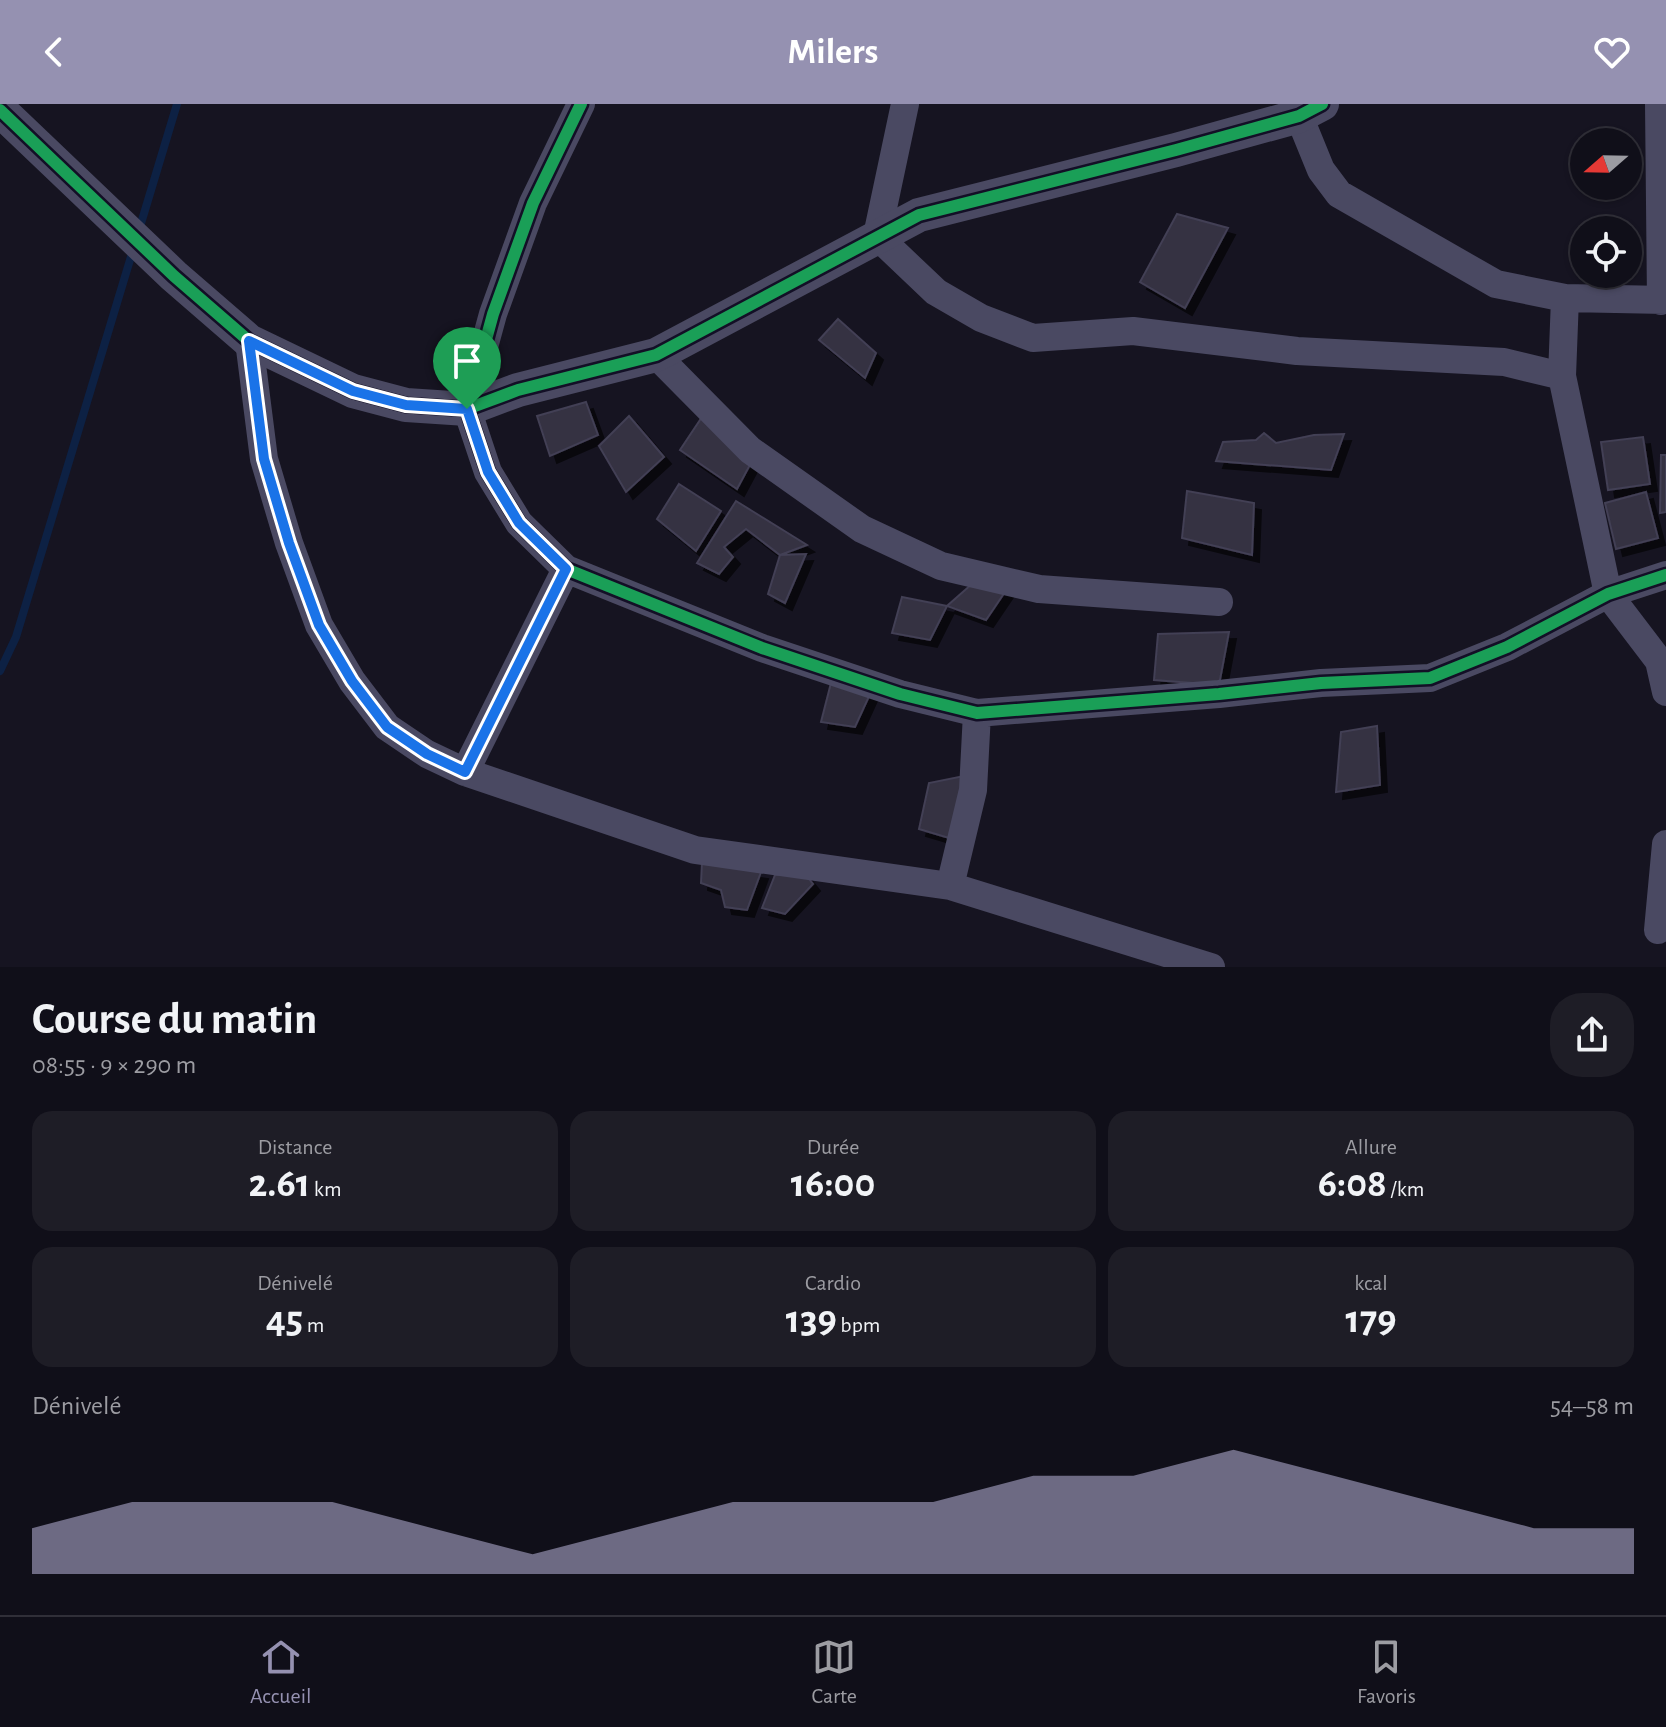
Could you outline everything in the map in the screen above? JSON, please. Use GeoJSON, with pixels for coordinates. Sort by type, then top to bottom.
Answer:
{"type":"FeatureCollection","features":[{"type":"Feature","properties":{"kind":"street"},"geometry":{"type":"LineString","coordinates":[[581,104],[533,203],[493,314],[467,409],[488,472],[519,523],[566,569],[762,648],[900,694],[977,713],[1321,683],[1430,678],[1507,647],[1608,594],[1666,575]]}},
{"type":"Feature","properties":{"kind":"street"},"geometry":{"type":"LineString","coordinates":[[877,236],[905,104]]}},
{"type":"Feature","properties":{"kind":"street"},"geometry":{"type":"LineString","coordinates":[[0,110],[187,287],[249,341],[353,391],[406,405],[467,409],[518,390],[656,355],[919,215],[1310,110],[1321,170],[1339,194],[1496,284],[1565,298],[1664,300],[1659,104]]}},
{"type":"Feature","properties":{"kind":"street"},"geometry":{"type":"LineString","coordinates":[[877,236],[936,292],[981,318],[1033,338],[1133,331],[1297,351],[1504,362],[1562,376]]}},
{"type":"Feature","properties":{"kind":"street"},"geometry":{"type":"LineString","coordinates":[[1565,298],[1562,376],[1608,594],[1659,661],[1666,692]]}},
{"type":"Feature","properties":{"kind":"street"},"geometry":{"type":"LineString","coordinates":[[249,341],[264,459],[289,543],[319,625],[352,681],[387,727],[427,754],[465,772],[695,850],[950,886],[1211,967]]}},
{"type":"Feature","properties":{"kind":"street"},"geometry":{"type":"LineString","coordinates":[[656,355],[750,450],[862,529],[941,566],[1039,589],[1219,602]]}},
{"type":"Feature","properties":{"kind":"street"},"geometry":{"type":"LineString","coordinates":[[465,772],[566,569]]}},
{"type":"Feature","properties":{"kind":"street"},"geometry":{"type":"LineString","coordinates":[[950,886],[973,790],[977,713]]}},
{"type":"Feature","properties":{"kind":"street"},"geometry":{"type":"LineString","coordinates":[[1658,930],[1666,844]]}},
{"type":"Feature","properties":{"kind":"building"},"geometry":{"type":"Polygon","coordinates":[[[1177,214],[1228,228],[1185,308],[1140,282],[1177,214]]]}},
{"type":"Feature","properties":{"kind":"building"},"geometry":{"type":"Polygon","coordinates":[[[838,319],[876,353],[865,378],[819,340],[838,319]]]}},
{"type":"Feature","properties":{"kind":"building"},"geometry":{"type":"Polygon","coordinates":[[[586,402],[598,435],[550,456],[537,416],[586,402]]]}},
{"type":"Feature","properties":{"kind":"building"},"geometry":{"type":"Polygon","coordinates":[[[629,416],[664,457],[626,492],[599,446],[629,416]]]}},
{"type":"Feature","properties":{"kind":"building"},"geometry":{"type":"Polygon","coordinates":[[[702,417],[752,461],[737,489],[680,450],[702,417]]]}},
{"type":"Feature","properties":{"kind":"building"},"geometry":{"type":"Polygon","coordinates":[[[1264,433],[1276,443],[1314,435],[1344,434],[1331,470],[1216,461],[1223,442],[1256,440],[1264,433]]]}},
{"type":"Feature","properties":{"kind":"building"},"geometry":{"type":"Polygon","coordinates":[[[1643,437],[1650,484],[1608,490],[1601,442],[1643,437]]]}},
{"type":"Feature","properties":{"kind":"building"},"geometry":{"type":"Polygon","coordinates":[[[1661,455],[1666,455],[1666,512],[1660,513],[1661,455]]]}},
{"type":"Feature","properties":{"kind":"building"},"geometry":{"type":"Polygon","coordinates":[[[679,484],[721,511],[696,551],[657,519],[679,484]]]}},
{"type":"Feature","properties":{"kind":"building"},"geometry":{"type":"Polygon","coordinates":[[[1187,491],[1254,503],[1252,555],[1182,538],[1187,491]]]}},
{"type":"Feature","properties":{"kind":"building"},"geometry":{"type":"Polygon","coordinates":[[[1646,492],[1658,538],[1616,549],[1605,503],[1646,492]]]}},
{"type":"Feature","properties":{"kind":"building"},"geometry":{"type":"Polygon","coordinates":[[[736,501],[807,545],[780,555],[746,529],[724,547],[733,557],[719,574],[697,563],[736,501]]]}},
{"type":"Feature","properties":{"kind":"building"},"geometry":{"type":"Polygon","coordinates":[[[806,554],[785,603],[768,594],[780,555],[806,554]]]}},
{"type":"Feature","properties":{"kind":"building"},"geometry":{"type":"Polygon","coordinates":[[[973,583],[1007,589],[986,620],[947,606],[973,583]]]}},
{"type":"Feature","properties":{"kind":"building"},"geometry":{"type":"Polygon","coordinates":[[[902,597],[947,606],[930,640],[892,633],[902,597]]]}},
{"type":"Feature","properties":{"kind":"building"},"geometry":{"type":"Polygon","coordinates":[[[1229,632],[1219,685],[1154,680],[1158,634],[1229,632]]]}},
{"type":"Feature","properties":{"kind":"building"},"geometry":{"type":"Polygon","coordinates":[[[831,683],[871,692],[855,727],[821,722],[831,683]]]}},
{"type":"Feature","properties":{"kind":"building"},"geometry":{"type":"Polygon","coordinates":[[[1377,726],[1380,785],[1336,792],[1341,732],[1377,726]]]}},
{"type":"Feature","properties":{"kind":"building"},"geometry":{"type":"Polygon","coordinates":[[[964,776],[949,838],[919,829],[929,783],[964,776]]]}},
{"type":"Feature","properties":{"kind":"building"},"geometry":{"type":"Polygon","coordinates":[[[702,863],[761,872],[747,910],[725,907],[721,890],[701,883],[702,863]]]}},
{"type":"Feature","properties":{"kind":"building"},"geometry":{"type":"Polygon","coordinates":[[[805,874],[813,884],[785,914],[762,908],[775,875],[805,874]]]}},
{"type":"Feature","properties":{"kind":"waterway"},"geometry":{"type":"LineString","coordinates":[[139,230],[177,104]]}},
{"type":"Feature","properties":{"kind":"waterway"},"geometry":{"type":"LineString","coordinates":[[0,671],[16,637],[133,250]]}},
{"type":"Feature","properties":{"kind":"cycle path"},"geometry":{"type":"LineString","coordinates":[[581,104],[533,203],[493,314],[467,409],[488,472],[519,523],[566,569],[762,648],[900,694],[977,713],[1321,683],[1430,678],[1507,647],[1608,594],[1666,575]]}},
{"type":"Feature","properties":{"kind":"cycle path"},"geometry":{"type":"LineString","coordinates":[[0,110],[174,276],[249,341],[353,391],[406,405],[467,409],[518,390],[656,355],[919,215],[1176,150],[1299,116],[1322,104]]}},
{"type":"Feature","properties":{"kind":"route"},"geometry":{"type":"LineString","coordinates":[[249,341],[353,391],[406,405],[467,409],[488,472],[519,523],[566,569],[465,772],[427,754],[387,727],[352,681],[319,625],[289,543],[264,459],[249,341]]}}]}
